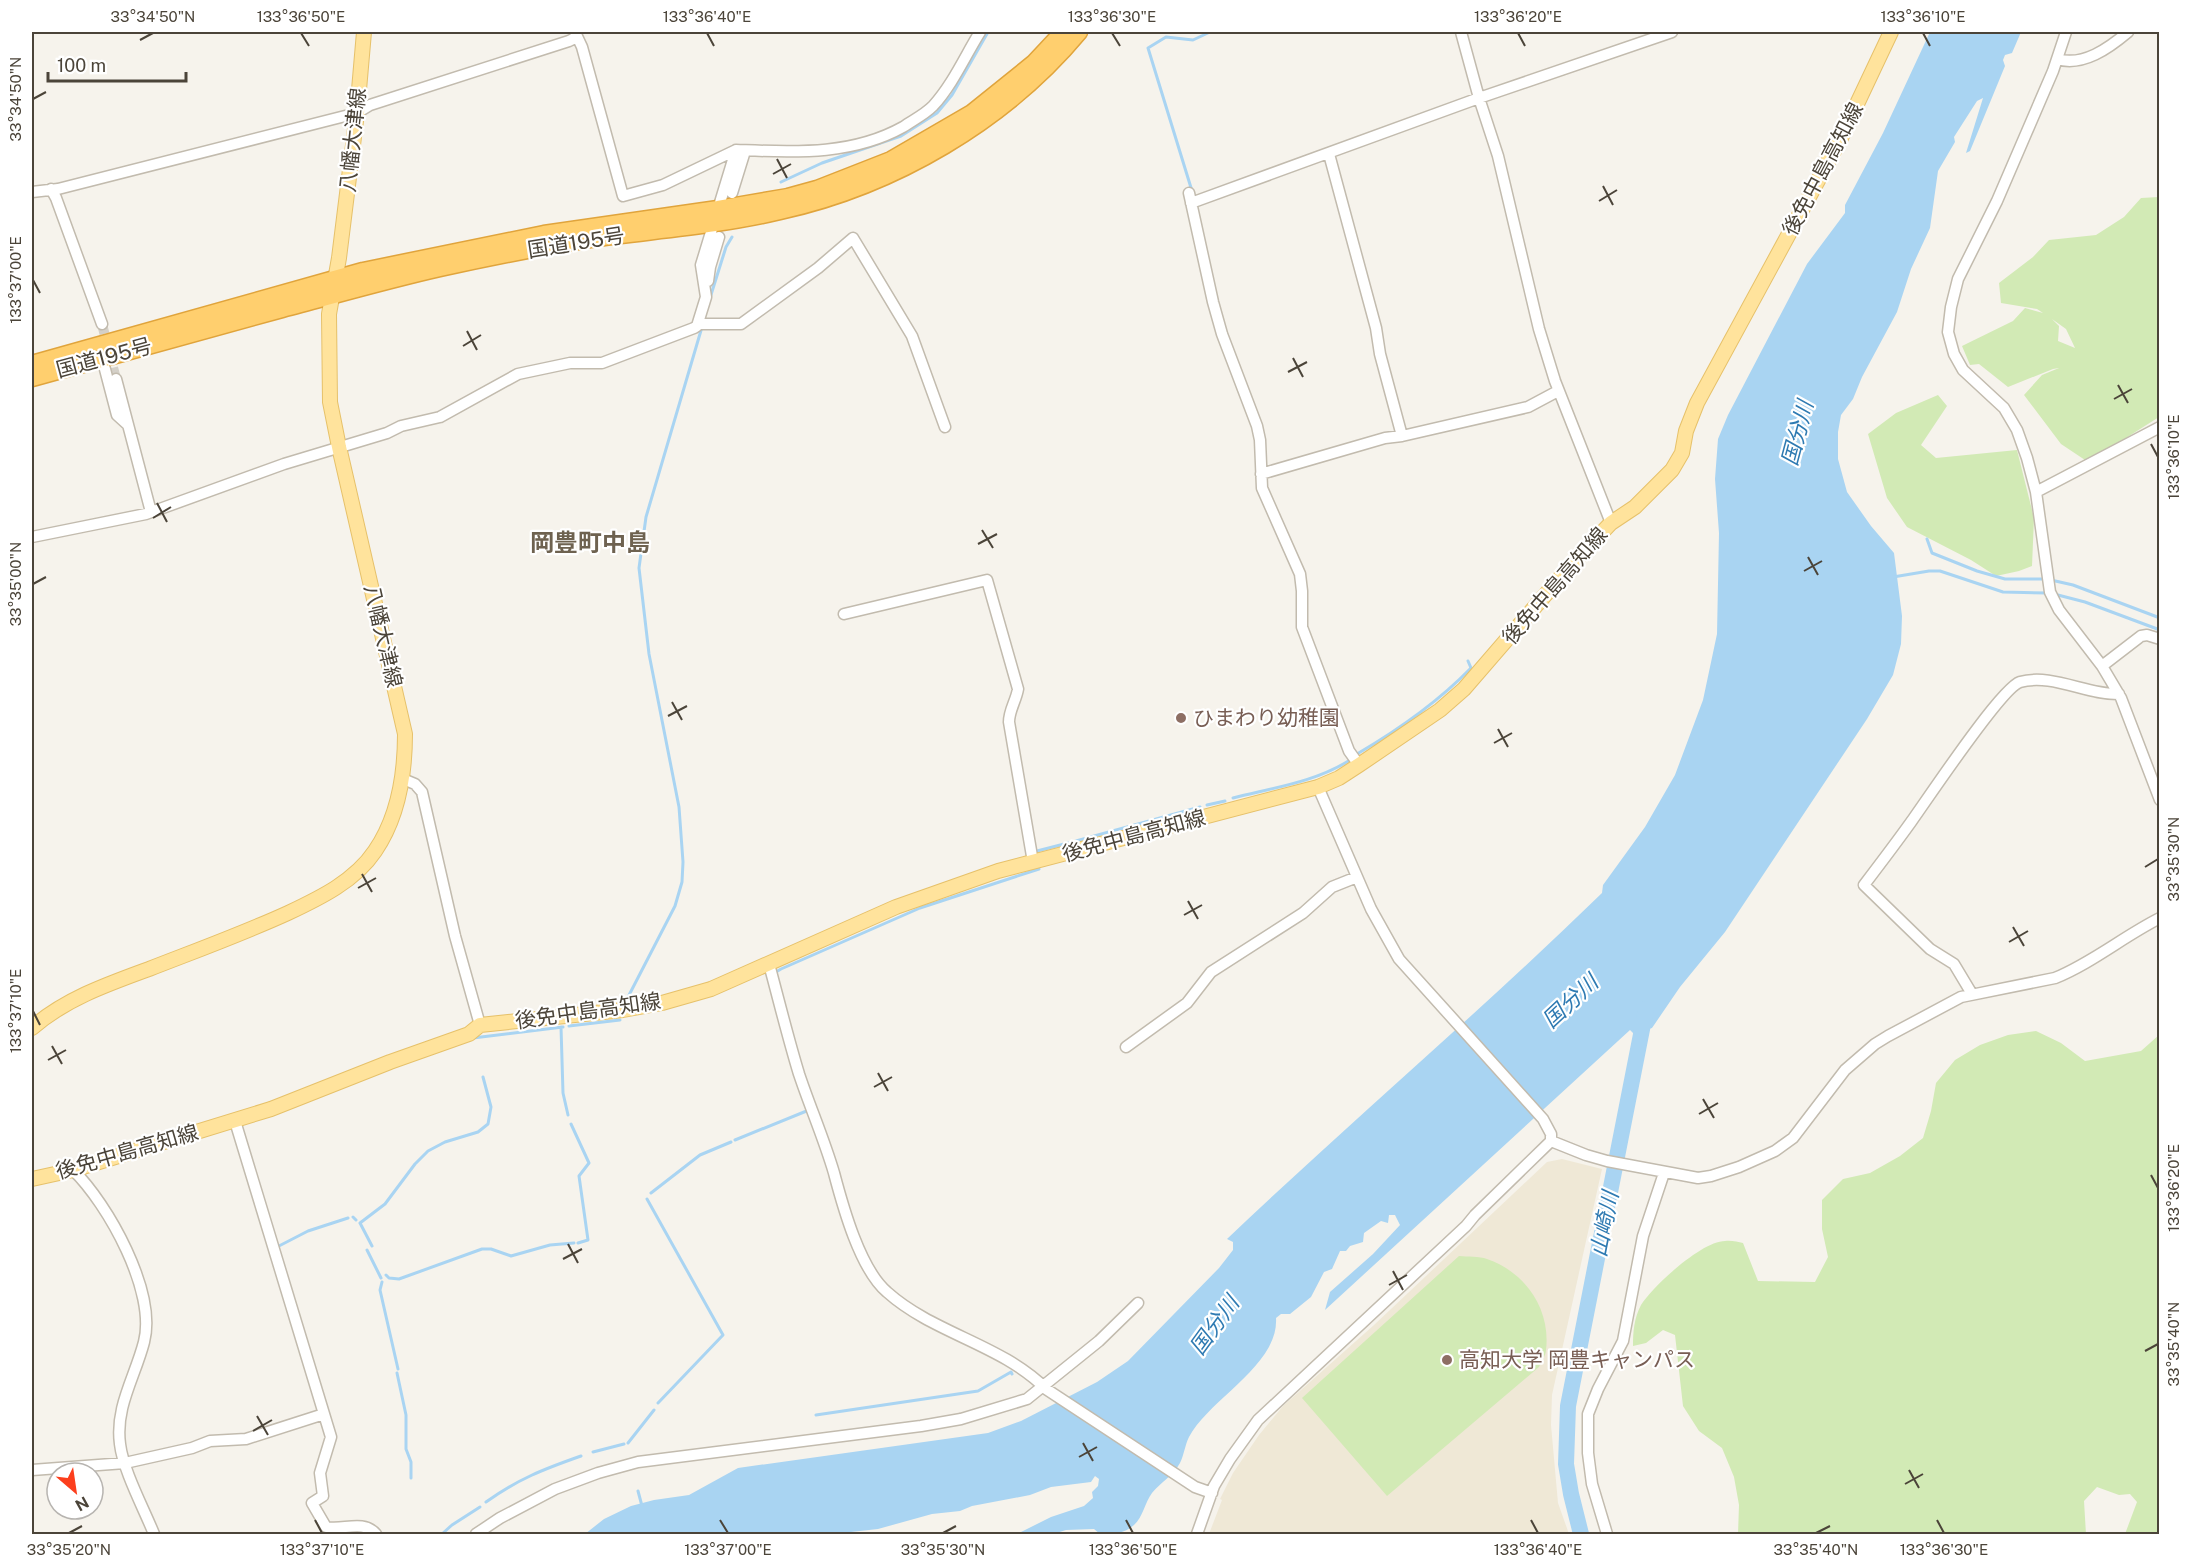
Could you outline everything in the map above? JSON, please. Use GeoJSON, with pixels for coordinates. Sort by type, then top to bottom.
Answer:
{"type":"FeatureCollection","features":[{"type":"Feature","properties":{"kind":"highway","name":"国道195号"},"geometry":{"type":"LineString","coordinates":[[717,223],[788,196],[817,189],[891,160],[972,113],[1034,63],[1063,32]]}},
{"type":"Feature","properties":{"kind":"highway","name":"国道195号"},"geometry":{"type":"LineString","coordinates":[[32,378],[100,352],[334,287],[590,239],[717,223],[819,201],[874,181],[936,150],[981,122],[1013,97],[1063,51],[1079,32]]}},
{"type":"Feature","properties":{"kind":"highway","name":"国道195号"},"geometry":{"type":"LineString","coordinates":[[32,364],[100,352]]}},
{"type":"Feature","properties":{"kind":"main road","name":"八幡大津線"},"geometry":{"type":"LineString","coordinates":[[32,1028],[45,1016],[81,996],[263,924],[333,891],[375,852],[390,824],[403,779],[405,734],[339,447],[330,402],[329,383],[329,314],[357,113],[364,32]]}},
{"type":"Feature","properties":{"kind":"main road","name":"後免中島高知線"},"geometry":{"type":"LineString","coordinates":[[32,1179],[73,1170],[235,1121],[313,1094],[390,1062],[469,1034],[480,1025],[604,1012],[662,1003],[719,986],[896,907],[953,885],[1318,787],[1339,778],[1440,710],[1464,689],[1572,564],[1611,523],[1635,507],[1678,461],[1697,403],[1840,140],[1891,32]]}},
{"type":"Feature","properties":{"kind":"street"},"geometry":{"type":"LineString","coordinates":[[32,192],[357,113],[370,105],[569,41],[576,34],[582,47],[623,196],[663,185],[740,151],[834,150],[889,134],[925,113],[933,105],[946,90],[980,32]]}},
{"type":"Feature","properties":{"kind":"street"},"geometry":{"type":"LineString","coordinates":[[1461,32],[1522,251],[1539,329],[1558,391],[1611,523]]}},
{"type":"Feature","properties":{"kind":"street"},"geometry":{"type":"LineString","coordinates":[[1359,765],[1349,751],[1302,627],[1300,574],[1262,488],[1260,440],[1257,426],[1216,313],[1190,198],[1329,154],[1479,98],[1672,32]]}},
{"type":"Feature","properties":{"kind":"street"},"geometry":{"type":"LineString","coordinates":[[2057,59],[2069,63],[2105,50],[2128,32]]}},
{"type":"Feature","properties":{"kind":"street"},"geometry":{"type":"LineString","coordinates":[[2066,35],[1997,201],[1958,279],[1948,332],[1954,354],[1963,370],[2004,408],[2017,430],[2036,492],[2049,587],[2119,694],[2160,800]]}},
{"type":"Feature","properties":{"kind":"street"},"geometry":{"type":"LineString","coordinates":[[732,193],[740,151]]}},
{"type":"Feature","properties":{"kind":"street"},"geometry":{"type":"LineString","coordinates":[[701,324],[706,297],[701,265],[740,151]]}},
{"type":"Feature","properties":{"kind":"street"},"geometry":{"type":"LineString","coordinates":[[1329,154],[1376,328],[1380,354],[1402,436]]}},
{"type":"Feature","properties":{"kind":"street"},"geometry":{"type":"LineString","coordinates":[[51,189],[102,324]]}},
{"type":"Feature","properties":{"kind":"street"},"geometry":{"type":"LineString","coordinates":[[32,537],[151,512],[284,464],[387,433],[401,426],[440,417],[528,370],[570,363],[602,363],[701,324],[741,324],[818,268],[853,238],[912,336],[945,427]]}},
{"type":"Feature","properties":{"kind":"street"},"geometry":{"type":"LineString","coordinates":[[100,352],[117,415],[129,426]]}},
{"type":"Feature","properties":{"kind":"street"},"geometry":{"type":"LineString","coordinates":[[116,379],[151,512]]}},
{"type":"Feature","properties":{"kind":"street"},"geometry":{"type":"LineString","coordinates":[[1261,474],[1385,438],[1528,407],[1558,391]]}},
{"type":"Feature","properties":{"kind":"street"},"geometry":{"type":"LineString","coordinates":[[2036,492],[2160,427]]}},
{"type":"Feature","properties":{"kind":"street"},"geometry":{"type":"LineString","coordinates":[[844,614],[987,580],[1018,689],[1009,722],[1033,862]]}},
{"type":"Feature","properties":{"kind":"street"},"geometry":{"type":"LineString","coordinates":[[2102,666],[2141,636],[2147,635],[2160,639]]}},
{"type":"Feature","properties":{"kind":"street"},"geometry":{"type":"LineString","coordinates":[[1972,994],[1954,964],[1930,949],[1864,885],[1973,735],[2010,688],[2018,682],[2042,682],[2119,694]]}},
{"type":"Feature","properties":{"kind":"street"},"geometry":{"type":"LineString","coordinates":[[403,779],[415,784],[422,792],[455,936],[480,1025]]}},
{"type":"Feature","properties":{"kind":"street"},"geometry":{"type":"LineString","coordinates":[[1318,787],[1371,909],[1399,959],[1535,1110],[1548,1127],[1551,1142]]}},
{"type":"Feature","properties":{"kind":"street"},"geometry":{"type":"LineString","coordinates":[[1126,1047],[1187,1003],[1211,972],[1303,913],[1332,887],[1357,877]]}},
{"type":"Feature","properties":{"kind":"street"},"geometry":{"type":"LineString","coordinates":[[1551,1142],[1607,1161],[1692,1178],[1711,1176],[1775,1151],[1793,1138],[1845,1070],[1875,1044],[1950,1002],[1972,994],[2055,978],[2069,972],[2120,939],[2160,918]]}},
{"type":"Feature","properties":{"kind":"street"},"geometry":{"type":"LineString","coordinates":[[769,964],[801,1081],[864,1262],[870,1273],[889,1294],[924,1318],[940,1328],[994,1352],[1195,1487],[1212,1493]]}},
{"type":"Feature","properties":{"kind":"street"},"geometry":{"type":"LineString","coordinates":[[235,1121],[331,1440],[320,1473],[323,1496],[312,1503],[326,1527],[362,1526],[371,1529],[376,1534]]}},
{"type":"Feature","properties":{"kind":"street"},"geometry":{"type":"LineString","coordinates":[[1197,1534],[1212,1493],[1230,1459],[1258,1420],[1466,1226],[1474,1215],[1551,1142]]}},
{"type":"Feature","properties":{"kind":"street"},"geometry":{"type":"LineString","coordinates":[[73,1170],[106,1212],[132,1263],[146,1307],[147,1328],[144,1344],[124,1397],[120,1419],[120,1444],[125,1463],[154,1534]]}},
{"type":"Feature","properties":{"kind":"street"},"geometry":{"type":"LineString","coordinates":[[1607,1534],[1592,1484],[1588,1454],[1588,1414],[1623,1341],[1643,1236],[1664,1173]]}},
{"type":"Feature","properties":{"kind":"street"},"geometry":{"type":"LineString","coordinates":[[476,1534],[500,1518],[555,1489],[598,1473],[638,1462],[921,1426],[962,1419],[1027,1399],[1099,1341],[1138,1303]]}},
{"type":"Feature","properties":{"kind":"street"},"geometry":{"type":"LineString","coordinates":[[32,1470],[125,1463],[192,1448],[210,1441],[246,1439],[324,1414]]}},
{"type":"Feature","properties":{"kind":"shaded area","name":"高知大学 岡豊キャンパス"},"geometry":{"type":"Polygon","coordinates":[[[1562,1159],[1602,1169],[1552,1395],[1551,1425],[1558,1503],[1569,1534],[1209,1534],[1222,1500],[1220,1499],[1233,1473],[1259,1435],[1283,1406],[1374,1325],[1547,1162],[1562,1159]]]}},
{"type":"Feature","properties":{"kind":"green space"},"geometry":{"type":"Polygon","coordinates":[[[2159,197],[2159,417],[2088,462],[2061,444],[2024,395],[2042,375],[2059,368],[2008,387],[1979,364],[1970,365],[1962,346],[2013,321],[2025,308],[2043,313],[2037,309],[2001,303],[1999,283],[2033,257],[2049,240],[2096,235],[2124,217],[2141,198],[2159,197]],[[2052,319],[2059,326],[2058,341],[2075,348],[2066,329],[2052,319]]]}},
{"type":"Feature","properties":{"kind":"green space"},"geometry":{"type":"Polygon","coordinates":[[[1938,395],[1947,406],[1921,445],[1936,458],[2017,450],[2034,518],[2032,566],[1996,576],[1971,560],[1907,527],[1887,498],[1868,434],[1896,413],[1938,395]]]}},
{"type":"Feature","properties":{"kind":"green space"},"geometry":{"type":"Polygon","coordinates":[[[2036,1031],[2061,1043],[2085,1061],[2141,1051],[2159,1035],[2159,1534],[2125,1534],[2137,1502],[2130,1494],[2119,1495],[2097,1487],[2084,1501],[2086,1534],[1738,1534],[1739,1505],[1734,1477],[1722,1448],[1699,1431],[1683,1406],[1675,1335],[1663,1330],[1646,1343],[1633,1346],[1634,1325],[1641,1305],[1667,1276],[1691,1256],[1715,1243],[1725,1241],[1743,1243],[1758,1281],[1815,1282],[1828,1257],[1822,1229],[1822,1200],[1843,1179],[1870,1173],[1900,1156],[1923,1138],[1936,1083],[1955,1060],[1980,1045],[2008,1035],[2036,1031]]]}},
{"type":"Feature","properties":{"kind":"green space"},"geometry":{"type":"Polygon","coordinates":[[[1459,1256],[1487,1259],[1501,1265],[1524,1283],[1533,1294],[1544,1320],[1545,1354],[1539,1367],[1387,1496],[1302,1398],[1459,1256]]]}},
{"type":"Feature","properties":{"kind":"water","name":"国分川"},"geometry":{"type":"Polygon","coordinates":[[[1930,32],[2021,32],[2012,53],[2005,55],[2003,60],[2005,66],[1970,151],[1966,153],[1983,98],[1977,101],[1954,137],[1955,142],[1938,171],[1930,228],[1911,269],[1897,312],[1862,377],[1853,399],[1841,415],[1838,432],[1838,459],[1847,492],[1894,553],[1902,616],[1901,644],[1893,675],[1867,719],[1725,932],[1680,987],[1652,1028],[1634,1034],[1630,1030],[1325,1310],[1330,1292],[1373,1254],[1400,1225],[1395,1215],[1389,1215],[1388,1223],[1381,1221],[1364,1233],[1363,1242],[1350,1246],[1346,1251],[1340,1251],[1332,1269],[1324,1272],[1311,1297],[1290,1314],[1281,1314],[1276,1318],[1274,1335],[1266,1351],[1255,1366],[1199,1423],[1189,1437],[1177,1468],[1152,1493],[1137,1522],[1126,1530],[1109,1534],[1100,1534],[1094,1529],[1066,1530],[1053,1534],[1017,1534],[1051,1517],[1084,1506],[1093,1498],[1092,1492],[1098,1486],[1099,1479],[1095,1476],[1091,1482],[1051,1487],[1030,1495],[972,1506],[960,1511],[932,1514],[878,1529],[833,1534],[819,1532],[800,1534],[585,1534],[604,1519],[631,1506],[689,1495],[738,1468],[988,1433],[1021,1421],[1097,1382],[1128,1361],[1219,1268],[1233,1250],[1233,1242],[1227,1239],[1602,893],[1603,885],[1645,827],[1675,775],[1703,700],[1717,634],[1719,533],[1715,479],[1718,439],[1728,415],[1807,264],[1845,213],[1845,205],[1883,133],[1930,32]]]}},
{"type":"Feature","properties":{"kind":"waterway"},"geometry":{"type":"LineString","coordinates":[[781,182],[822,163],[901,136],[937,113],[952,95],[988,32]]}},
{"type":"Feature","properties":{"kind":"waterway"},"geometry":{"type":"LineString","coordinates":[[1192,191],[1148,48],[1166,37],[1193,40],[1210,32]]}},
{"type":"Feature","properties":{"kind":"waterway"},"geometry":{"type":"LineString","coordinates":[[710,298],[726,247],[732,237]]}},
{"type":"Feature","properties":{"kind":"waterway"},"geometry":{"type":"LineString","coordinates":[[627,999],[675,906],[682,882],[679,807],[649,654],[639,568],[646,517],[702,327]]}},
{"type":"Feature","properties":{"kind":"waterway"},"geometry":{"type":"LineString","coordinates":[[1927,539],[1932,553],[1977,571],[2005,579],[2044,579]]}},
{"type":"Feature","properties":{"kind":"waterway"},"geometry":{"type":"LineString","coordinates":[[1893,577],[1940,571],[2003,592],[2047,593]]}},
{"type":"Feature","properties":{"kind":"waterway"},"geometry":{"type":"LineString","coordinates":[[2051,580],[2073,585],[2160,618]]}},
{"type":"Feature","properties":{"kind":"waterway"},"geometry":{"type":"LineString","coordinates":[[2054,594],[2085,602],[2160,630]]}},
{"type":"Feature","properties":{"kind":"waterway"},"geometry":{"type":"LineString","coordinates":[[1357,754],[1431,704],[1471,668],[1468,661]]}},
{"type":"Feature","properties":{"kind":"waterway"},"geometry":{"type":"LineString","coordinates":[[1233,798],[1308,779],[1337,768],[1350,760]]}},
{"type":"Feature","properties":{"kind":"waterway"},"geometry":{"type":"LineString","coordinates":[[1207,805],[1225,801]]}},
{"type":"Feature","properties":{"kind":"waterway"},"geometry":{"type":"LineString","coordinates":[[1076,841],[1200,807]]}},
{"type":"Feature","properties":{"kind":"waterway"},"geometry":{"type":"LineString","coordinates":[[1038,853],[1037,851],[1068,843]]}},
{"type":"Feature","properties":{"kind":"waterway"},"geometry":{"type":"LineString","coordinates":[[776,975],[776,972],[781,969],[920,908],[1039,869]]}},
{"type":"Feature","properties":{"kind":"waterway","name":"山崎川"},"geometry":{"type":"LineString","coordinates":[[1581,1534],[1566,1464],[1568,1406],[1646,1009]]}},
{"type":"Feature","properties":{"kind":"waterway"},"geometry":{"type":"LineString","coordinates":[[569,1026],[620,1020]]}},
{"type":"Feature","properties":{"kind":"waterway"},"geometry":{"type":"LineString","coordinates":[[561,1027],[563,1093],[568,1115]]}},
{"type":"Feature","properties":{"kind":"waterway"},"geometry":{"type":"LineString","coordinates":[[473,1038],[563,1027]]}},
{"type":"Feature","properties":{"kind":"waterway"},"geometry":{"type":"LineString","coordinates":[[372,1246],[360,1223],[385,1204],[415,1164],[428,1151],[445,1142],[478,1132],[488,1124],[491,1107],[483,1077]]}},
{"type":"Feature","properties":{"kind":"waterway"},"geometry":{"type":"LineString","coordinates":[[735,1140],[809,1110]]}},
{"type":"Feature","properties":{"kind":"waterway"},"geometry":{"type":"LineString","coordinates":[[571,1124],[589,1163],[579,1176],[588,1240],[578,1243]]}},
{"type":"Feature","properties":{"kind":"waterway"},"geometry":{"type":"LineString","coordinates":[[651,1193],[700,1155],[731,1142]]}},
{"type":"Feature","properties":{"kind":"waterway"},"geometry":{"type":"LineString","coordinates":[[647,1199],[723,1335],[658,1403]]}},
{"type":"Feature","properties":{"kind":"waterway"},"geometry":{"type":"LineString","coordinates":[[353,1217],[356,1220]]}},
{"type":"Feature","properties":{"kind":"waterway"},"geometry":{"type":"LineString","coordinates":[[277,1247],[308,1231],[348,1218]]}},
{"type":"Feature","properties":{"kind":"waterway"},"geometry":{"type":"LineString","coordinates":[[386,1275],[389,1278],[399,1279],[482,1249],[491,1249],[511,1256],[550,1245],[574,1243]]}},
{"type":"Feature","properties":{"kind":"waterway"},"geometry":{"type":"LineString","coordinates":[[367,1250],[381,1278]]}},
{"type":"Feature","properties":{"kind":"waterway"},"geometry":{"type":"LineString","coordinates":[[382,1282],[380,1290],[398,1369]]}},
{"type":"Feature","properties":{"kind":"waterway"},"geometry":{"type":"LineString","coordinates":[[816,1415],[978,1391],[1011,1372],[1012,1374]]}},
{"type":"Feature","properties":{"kind":"waterway"},"geometry":{"type":"LineString","coordinates":[[397,1373],[406,1415],[406,1449],[411,1462],[411,1478]]}},
{"type":"Feature","properties":{"kind":"waterway"},"geometry":{"type":"LineString","coordinates":[[628,1443],[654,1410]]}},
{"type":"Feature","properties":{"kind":"waterway"},"geometry":{"type":"LineString","coordinates":[[593,1452],[624,1444]]}},
{"type":"Feature","properties":{"kind":"waterway"},"geometry":{"type":"LineString","coordinates":[[486,1502],[532,1475],[581,1456]]}},
{"type":"Feature","properties":{"kind":"waterway"},"geometry":{"type":"LineString","coordinates":[[638,1491],[642,1506]]}},
{"type":"Feature","properties":{"kind":"waterway"},"geometry":{"type":"LineString","coordinates":[[442,1534],[480,1507]]}},
{"type":"Feature","properties":{"kind":"tunnel"},"geometry":{"type":"LineString","coordinates":[[102,324],[116,379]]}},
{"type":"Feature","properties":{"kind":"place","name":"ひまわり幼稚園"},"geometry":{"type":"Point","coordinates":[1181,718]}},
{"type":"Feature","properties":{"kind":"place","name":"高知大学 岡豊キャンパス"},"geometry":{"type":"Point","coordinates":[1447,1360]}},
{"type":"Feature","properties":{"kind":"district","name":"岡豊町中島"},"geometry":{"type":"Point","coordinates":[590,543]}}]}
